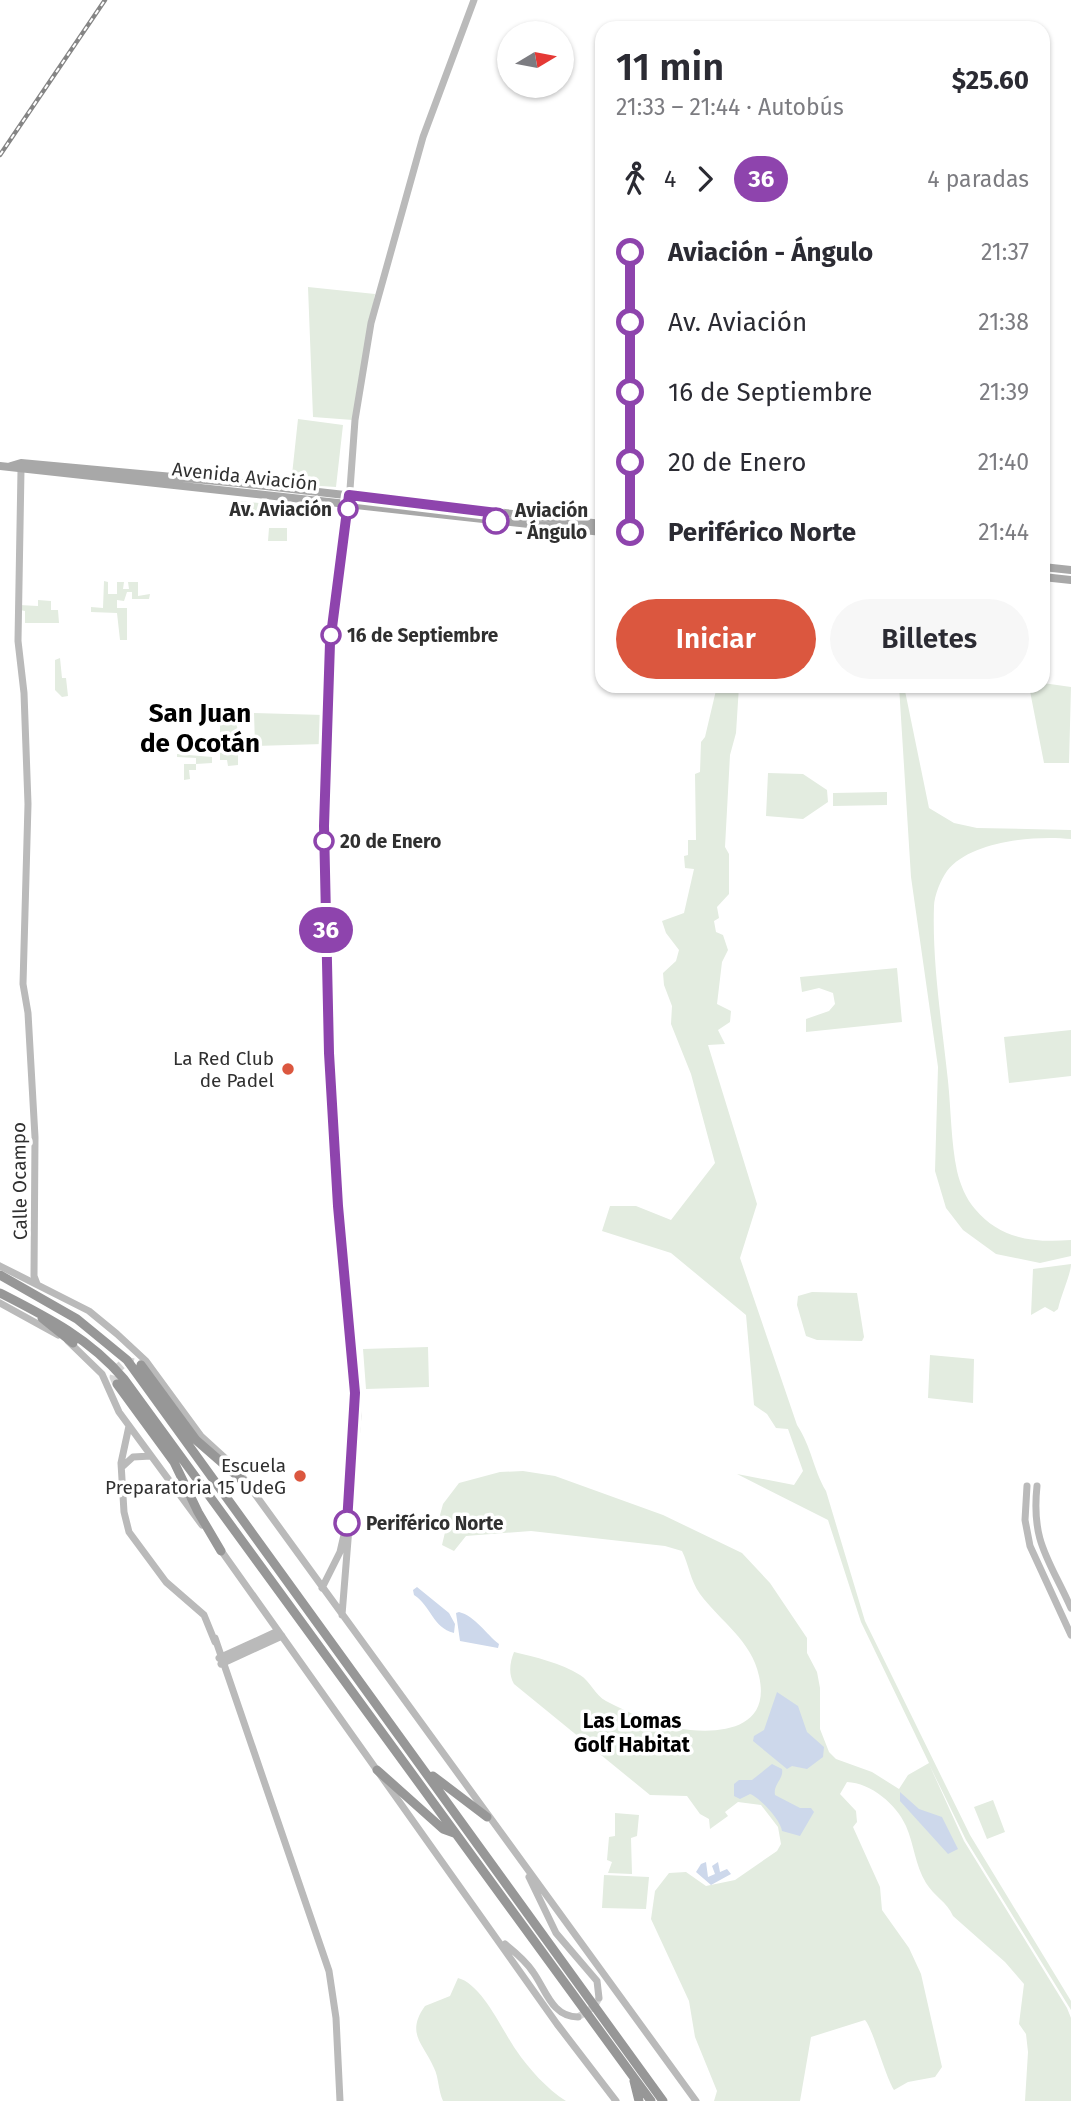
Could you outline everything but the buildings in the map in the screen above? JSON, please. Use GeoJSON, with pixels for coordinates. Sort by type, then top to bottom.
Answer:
{"type":"FeatureCollection","features":[{"type":"Feature","properties":{"kind":"highway"},"geometry":{"type":"LineString","coordinates":[[0,1275],[77,1319],[127,1360],[663,2101]]}},
{"type":"Feature","properties":{"kind":"highway"},"geometry":{"type":"LineString","coordinates":[[0,1293],[85,1340],[124,1380],[651,2101]]}},
{"type":"Feature","properties":{"kind":"highway"},"geometry":{"type":"LineString","coordinates":[[17,1301],[73,1343]]}},
{"type":"Feature","properties":{"kind":"highway"},"geometry":{"type":"LineString","coordinates":[[141,1365],[196,1440],[250,1487]]}},
{"type":"Feature","properties":{"kind":"highway"},"geometry":{"type":"LineString","coordinates":[[117,1384],[174,1462],[198,1512],[221,1551]]}},
{"type":"Feature","properties":{"kind":"highway"},"geometry":{"type":"LineString","coordinates":[[377,1770],[443,1829],[455,1834]]}},
{"type":"Feature","properties":{"kind":"highway"},"geometry":{"type":"LineString","coordinates":[[425,1770],[487,1817]]}},
{"type":"Feature","properties":{"kind":"highway"},"geometry":{"type":"LineString","coordinates":[[633,2076],[639,2101]]}},
{"type":"Feature","properties":{"kind":"main road"},"geometry":{"type":"LineString","coordinates":[[342,1615],[357,1448],[357,1404],[338,1206],[329,1053],[324,849],[330,643],[349,499],[355,421],[371,323],[423,137],[474,0]]}},
{"type":"Feature","properties":{"kind":"main road","name":"Avenida Aviación"},"geometry":{"type":"LineString","coordinates":[[0,466],[21,463],[121,472],[595,531]]}},
{"type":"Feature","properties":{"kind":"main road","name":"Avenida Aviación"},"geometry":{"type":"LineString","coordinates":[[11,466],[21,470],[349,499]]}},
{"type":"Feature","properties":{"kind":"main road","name":"Calle Ocampo"},"geometry":{"type":"LineString","coordinates":[[21,470],[18,641],[24,693],[28,804],[23,984],[28,1013],[35,1137],[34,1276],[37,1284]]}},
{"type":"Feature","properties":{"kind":"main road","name":"Avenida Aviación"},"geometry":{"type":"LineString","coordinates":[[497,517],[595,524]]}},
{"type":"Feature","properties":{"kind":"main road"},"geometry":{"type":"LineString","coordinates":[[1050,568],[1071,570]]}},
{"type":"Feature","properties":{"kind":"main road"},"geometry":{"type":"LineString","coordinates":[[1050,578],[1071,580]]}},
{"type":"Feature","properties":{"kind":"main road","name":"Calle Ocampo"},"geometry":{"type":"LineString","coordinates":[[23,1278],[31,1273],[35,1264]]}},
{"type":"Feature","properties":{"kind":"main road"},"geometry":{"type":"LineString","coordinates":[[0,1266],[89,1311],[146,1361],[201,1436],[236,1468],[398,1689],[487,1817],[696,2101]]}},
{"type":"Feature","properties":{"kind":"main road"},"geometry":{"type":"LineString","coordinates":[[0,1303],[73,1343],[102,1374],[129,1425],[556,2024],[616,2101]]}},
{"type":"Feature","properties":{"kind":"main road"},"geometry":{"type":"LineString","coordinates":[[322,1588],[340,1552],[347,1523],[355,1393]]}},
{"type":"Feature","properties":{"kind":"main road"},"geometry":{"type":"LineString","coordinates":[[129,1425],[122,1467],[124,1512],[129,1532],[166,1582],[200,1609],[215,1638],[268,1803],[329,1971],[337,2018],[340,2101]]}},
{"type":"Feature","properties":{"kind":"main road"},"geometry":{"type":"LineString","coordinates":[[122,1467],[133,1457],[151,1456]]}},
{"type":"Feature","properties":{"kind":"main road"},"geometry":{"type":"LineString","coordinates":[[1070,1604],[1037,1536],[1034,1510],[1036,1489],[1026,1488],[1025,1509],[1030,1546],[1071,1635]]}},
{"type":"Feature","properties":{"kind":"main road"},"geometry":{"type":"LineString","coordinates":[[1025,1509],[1034,1510]]}},
{"type":"Feature","properties":{"kind":"main road"},"geometry":{"type":"LineString","coordinates":[[1058,1607],[1062,1601],[1070,1604]]}},
{"type":"Feature","properties":{"kind":"main road"},"geometry":{"type":"LineString","coordinates":[[222,1661],[280,1634]]}},
{"type":"Feature","properties":{"kind":"main road"},"geometry":{"type":"LineString","coordinates":[[526,1869],[556,1933],[597,1981],[599,1998]]}},
{"type":"Feature","properties":{"kind":"main road"},"geometry":{"type":"LineString","coordinates":[[495,1936],[532,1970],[553,2006],[563,2014],[579,2017]]}},
{"type":"Feature","properties":{"kind":"shaded area"},"geometry":{"type":"Polygon","coordinates":[[[308,287],[375,294],[353,420],[313,417],[308,287]]]}},
{"type":"Feature","properties":{"kind":"shaded area"},"geometry":{"type":"Polygon","coordinates":[[[298,419],[343,425],[336,487],[291,484],[298,419]]]}},
{"type":"Feature","properties":{"kind":"shaded area"},"geometry":{"type":"Polygon","coordinates":[[[239,501],[259,503],[257,513],[238,512],[239,501]]]}},
{"type":"Feature","properties":{"kind":"shaded area"},"geometry":{"type":"Polygon","coordinates":[[[269,528],[287,528],[287,541],[268,541],[269,528]]]}},
{"type":"Feature","properties":{"kind":"shaded area"},"geometry":{"type":"Polygon","coordinates":[[[104,581],[108,582],[108,594],[117,594],[117,582],[124,582],[123,589],[129,589],[128,582],[138,582],[138,596],[150,594],[149,599],[132,599],[132,592],[127,592],[124,601],[117,600],[117,608],[127,608],[127,640],[120,640],[117,613],[91,612],[91,607],[103,608],[104,581]]]}},
{"type":"Feature","properties":{"kind":"shaded area"},"geometry":{"type":"Polygon","coordinates":[[[38,600],[51,601],[51,610],[58,610],[59,623],[25,623],[25,611],[20,610],[19,605],[38,606],[38,600]]]}},
{"type":"Feature","properties":{"kind":"shaded area"},"geometry":{"type":"Polygon","coordinates":[[[60,658],[62,678],[66,678],[68,696],[62,697],[55,690],[55,660],[60,658]]]}},
{"type":"Feature","properties":{"kind":"shaded area"},"geometry":{"type":"Polygon","coordinates":[[[1050,684],[1071,687],[1069,763],[1044,763],[1030,693],[1050,693],[1050,684]]]}},
{"type":"Feature","properties":{"kind":"shaded area"},"geometry":{"type":"Polygon","coordinates":[[[715,693],[739,693],[736,733],[730,755],[725,847],[729,854],[729,894],[717,907],[719,918],[714,921],[716,932],[723,935],[728,950],[722,962],[717,1004],[731,1011],[730,1022],[718,1030],[725,1044],[708,1045],[757,1204],[740,1258],[797,1425],[826,1491],[865,1621],[970,1835],[1071,2001],[1071,2010],[966,1840],[929,1764],[964,1841],[1067,2008],[1071,2018],[1071,2101],[1025,2101],[1028,2052],[1026,2034],[1019,2024],[1024,1984],[1005,1962],[953,1916],[929,1888],[919,1869],[906,1826],[896,1810],[874,1791],[847,1782],[840,1794],[856,1811],[857,1822],[853,1827],[880,1887],[882,1910],[909,1948],[921,1974],[942,2067],[935,2077],[908,2082],[894,2090],[865,2020],[811,2037],[800,2101],[714,2101],[717,2091],[695,2037],[689,2001],[651,1919],[655,1891],[669,1873],[686,1872],[706,1886],[735,1880],[777,1851],[781,1844],[778,1827],[761,1805],[738,1802],[725,1812],[728,1816],[710,1829],[709,1819],[700,1814],[687,1796],[650,1795],[514,1684],[510,1668],[514,1652],[548,1661],[580,1675],[602,1698],[640,1717],[667,1726],[707,1731],[737,1726],[749,1719],[757,1709],[761,1695],[759,1676],[750,1652],[700,1594],[682,1551],[665,1546],[531,1531],[466,1536],[454,1551],[442,1545],[446,1528],[440,1515],[443,1504],[459,1483],[500,1472],[523,1471],[555,1476],[663,1515],[742,1553],[770,1583],[807,1638],[807,1653],[817,1672],[820,1688],[820,1729],[829,1752],[836,1759],[872,1772],[899,1789],[908,1775],[929,1763],[861,1622],[828,1520],[737,1474],[794,1485],[803,1471],[788,1429],[776,1428],[767,1414],[754,1405],[746,1315],[671,1253],[602,1231],[610,1206],[636,1206],[671,1220],[715,1163],[691,1074],[671,1024],[672,1006],[664,985],[663,973],[676,961],[679,950],[666,933],[662,921],[684,913],[694,869],[685,868],[684,856],[688,855],[688,840],[696,840],[695,774],[700,772],[701,742],[705,737],[715,693]]]}},
{"type":"Feature","properties":{"kind":"shaded area"},"geometry":{"type":"Polygon","coordinates":[[[899,693],[905,693],[929,808],[954,823],[977,828],[1071,830],[1071,839],[1040,838],[1004,842],[971,853],[957,861],[942,878],[938,888],[934,902],[934,928],[953,1149],[962,1186],[975,1209],[995,1227],[1018,1237],[1044,1241],[1071,1240],[1071,1256],[1040,1263],[996,1254],[963,1230],[946,1208],[935,1171],[938,1067],[911,877],[899,693]]]}},
{"type":"Feature","properties":{"kind":"shaded area"},"geometry":{"type":"Polygon","coordinates":[[[254,713],[324,715],[323,744],[255,746],[254,713]]]}},
{"type":"Feature","properties":{"kind":"shaded area"},"geometry":{"type":"Polygon","coordinates":[[[236,722],[239,736],[225,735],[225,739],[220,739],[220,723],[236,722]]]}},
{"type":"Feature","properties":{"kind":"shaded area"},"geometry":{"type":"Polygon","coordinates":[[[240,747],[240,753],[248,755],[238,755],[238,765],[228,766],[227,760],[220,760],[220,748],[240,747]]]}},
{"type":"Feature","properties":{"kind":"shaded area"},"geometry":{"type":"Polygon","coordinates":[[[177,754],[212,757],[212,763],[196,764],[196,758],[177,757],[177,754]]]}},
{"type":"Feature","properties":{"kind":"shaded area"},"geometry":{"type":"Polygon","coordinates":[[[184,764],[196,764],[196,770],[189,770],[190,779],[184,780],[184,764]]]}},
{"type":"Feature","properties":{"kind":"shaded area"},"geometry":{"type":"Polygon","coordinates":[[[768,773],[803,774],[827,790],[828,802],[803,819],[766,816],[768,773]]]}},
{"type":"Feature","properties":{"kind":"shaded area"},"geometry":{"type":"Polygon","coordinates":[[[887,792],[887,805],[833,806],[833,793],[887,792]]]}},
{"type":"Feature","properties":{"kind":"shaded area"},"geometry":{"type":"Polygon","coordinates":[[[897,968],[902,1022],[806,1032],[806,1019],[829,1011],[835,1004],[833,993],[819,988],[802,992],[800,977],[897,968]]]}},
{"type":"Feature","properties":{"kind":"shaded area"},"geometry":{"type":"Polygon","coordinates":[[[1071,1030],[1071,1076],[1009,1083],[1004,1037],[1071,1030]]]}},
{"type":"Feature","properties":{"kind":"shaded area"},"geometry":{"type":"Polygon","coordinates":[[[1071,1264],[1058,1309],[1054,1312],[1045,1307],[1031,1315],[1033,1269],[1071,1264]]]}},
{"type":"Feature","properties":{"kind":"shaded area"},"geometry":{"type":"Polygon","coordinates":[[[812,1292],[857,1293],[864,1337],[862,1341],[817,1340],[806,1336],[797,1305],[798,1296],[812,1292]]]}},
{"type":"Feature","properties":{"kind":"shaded area"},"geometry":{"type":"Polygon","coordinates":[[[428,1347],[429,1387],[366,1389],[363,1349],[428,1347]]]}},
{"type":"Feature","properties":{"kind":"shaded area"},"geometry":{"type":"Polygon","coordinates":[[[930,1355],[974,1359],[973,1403],[928,1398],[930,1355]]]}},
{"type":"Feature","properties":{"kind":"shaded area"},"geometry":{"type":"Polygon","coordinates":[[[993,1800],[1005,1832],[987,1839],[974,1807],[993,1800]]]}},
{"type":"Feature","properties":{"kind":"shaded area"},"geometry":{"type":"Polygon","coordinates":[[[615,1813],[639,1815],[637,1836],[631,1838],[632,1874],[608,1873],[612,1862],[607,1860],[609,1837],[615,1836],[615,1813]]]}},
{"type":"Feature","properties":{"kind":"shaded area"},"geometry":{"type":"Polygon","coordinates":[[[604,1875],[649,1877],[646,1909],[602,1908],[604,1875]]]}},
{"type":"Feature","properties":{"kind":"shaded area"},"geometry":{"type":"Polygon","coordinates":[[[458,1978],[467,1982],[483,1998],[527,2064],[545,2085],[566,2101],[443,2101],[436,2072],[416,2032],[419,2016],[425,2006],[450,1996],[458,1978]]]}},
{"type":"Feature","properties":{"kind":"water"},"geometry":{"type":"Polygon","coordinates":[[[417,1587],[449,1613],[455,1624],[454,1633],[436,1622],[425,1605],[414,1595],[413,1590],[417,1587]]]}},
{"type":"Feature","properties":{"kind":"water"},"geometry":{"type":"Polygon","coordinates":[[[456,1613],[475,1621],[499,1644],[498,1648],[460,1641],[456,1613]]]}},
{"type":"Feature","properties":{"kind":"water"},"geometry":{"type":"Polygon","coordinates":[[[777,1692],[798,1706],[807,1732],[824,1747],[823,1757],[807,1769],[792,1766],[787,1769],[753,1741],[754,1736],[764,1730],[777,1692]]]}},
{"type":"Feature","properties":{"kind":"water"},"geometry":{"type":"Polygon","coordinates":[[[772,1764],[782,1769],[775,1795],[800,1808],[811,1808],[814,1812],[800,1836],[782,1831],[774,1815],[754,1796],[750,1794],[740,1799],[734,1796],[734,1784],[739,1780],[752,1780],[772,1764]]]}},
{"type":"Feature","properties":{"kind":"water"},"geometry":{"type":"Polygon","coordinates":[[[900,1792],[919,1809],[942,1817],[958,1849],[948,1854],[900,1801],[900,1792]]]}},
{"type":"Feature","properties":{"kind":"water"},"geometry":{"type":"Polygon","coordinates":[[[706,1862],[708,1877],[715,1874],[712,1866],[718,1862],[720,1872],[727,1869],[731,1874],[711,1885],[696,1872],[701,1864],[706,1862]]]}},
{"type":"Feature","properties":{"kind":"tunnel"},"geometry":{"type":"LineString","coordinates":[[117,1384],[114,1377],[116,1370],[126,1361],[141,1365]]}},
{"type":"Feature","properties":{"kind":"tunnel"},"geometry":{"type":"LineString","coordinates":[[578,2017],[594,2007],[599,1998]]}},
{"type":"Feature","properties":{"kind":"railway"},"geometry":{"type":"LineString","coordinates":[[0,155],[105,0]]}},
{"type":"Feature","properties":{"kind":"bus line","name":"36"},"geometry":{"type":"LineString","coordinates":[[347,1523],[354,1450],[355,1393],[338,1206],[329,1053],[324,826],[325,713],[330,643],[349,495],[497,513],[496,521]]}},
{"type":"Feature","properties":{"kind":"place","name":"Av. Aviación"},"geometry":{"type":"Point","coordinates":[348,509]}},
{"type":"Feature","properties":{"kind":"place","name":"Aviación - Ángulo"},"geometry":{"type":"Point","coordinates":[496,521]}},
{"type":"Feature","properties":{"kind":"place","name":"16 de Septiembre"},"geometry":{"type":"Point","coordinates":[331,635]}},
{"type":"Feature","properties":{"kind":"place","name":"20 de Enero"},"geometry":{"type":"Point","coordinates":[324,841]}},
{"type":"Feature","properties":{"kind":"place","name":"La Red Club de Padel"},"geometry":{"type":"Point","coordinates":[288,1069]}},
{"type":"Feature","properties":{"kind":"place","name":"Escuela Preparatoria 15 UdeG"},"geometry":{"type":"Point","coordinates":[300,1476]}},
{"type":"Feature","properties":{"kind":"place","name":"Periférico Norte"},"geometry":{"type":"Point","coordinates":[347,1523]}},
{"type":"Feature","properties":{"kind":"district","name":"San Juan de Ocotán"},"geometry":{"type":"Point","coordinates":[200,728]}},
{"type":"Feature","properties":{"kind":"district","name":"Las Lomas Golf Habitat"},"geometry":{"type":"Point","coordinates":[632,1733]}}]}
